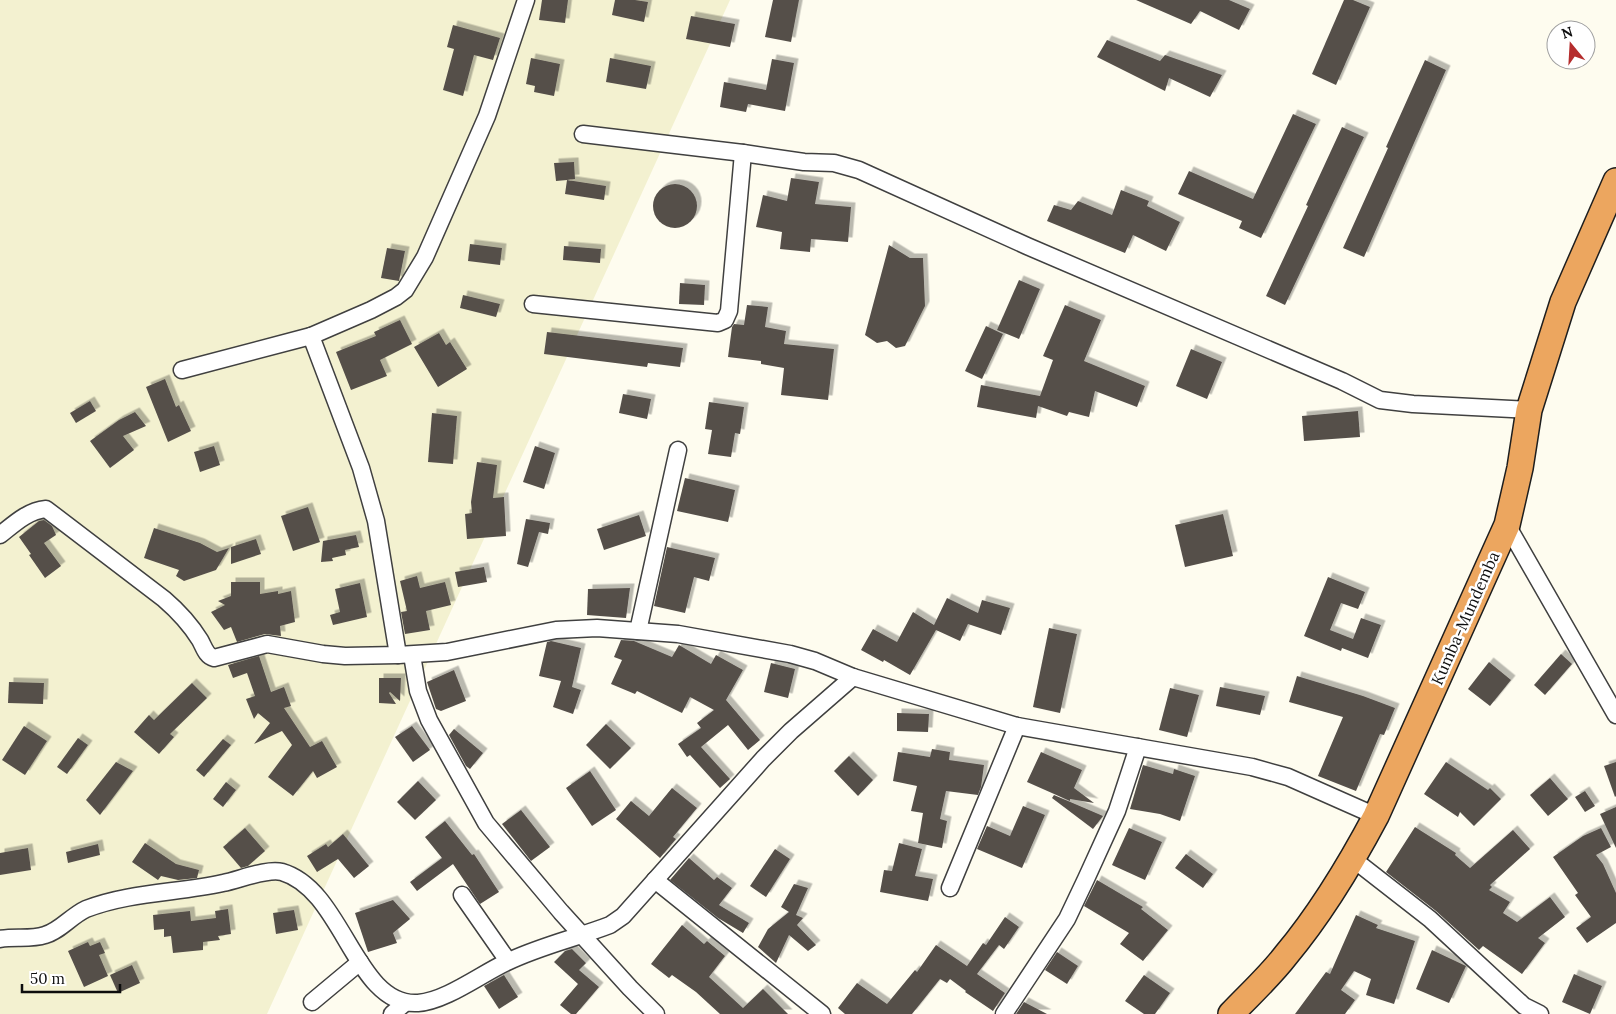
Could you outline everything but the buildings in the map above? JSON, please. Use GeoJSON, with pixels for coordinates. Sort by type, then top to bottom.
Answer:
{"type":"FeatureCollection","features":[{"type":"Feature","properties":{"kind":"highway","name":"Kumba-Mundemba"},"geometry":{"type":"LineString","coordinates":[[1231,1014],[1285,957],[1316,917],[1353,859],[1376,816],[1507,526],[1520,468],[1529,410],[1563,302],[1616,181]]}},
{"type":"Feature","properties":{"kind":"street"},"geometry":{"type":"LineString","coordinates":[[182,370],[311,336],[396,297],[405,290],[425,257],[487,116],[526,0]]}},
{"type":"Feature","properties":{"kind":"street"},"geometry":{"type":"LineString","coordinates":[[583,134],[804,162],[834,162],[859,170],[1027,246],[1342,381],[1380,400],[1413,404],[1529,410]]}},
{"type":"Feature","properties":{"kind":"street"},"geometry":{"type":"LineString","coordinates":[[534,304],[718,324],[725,320],[730,311],[743,153]]}},
{"type":"Feature","properties":{"kind":"street"},"geometry":{"type":"LineString","coordinates":[[311,336],[361,468],[376,521],[405,655],[429,720],[486,823],[582,935],[656,1014]]}},
{"type":"Feature","properties":{"kind":"street"},"geometry":{"type":"LineString","coordinates":[[638,631],[678,450]]}},
{"type":"Feature","properties":{"kind":"street"},"geometry":{"type":"LineString","coordinates":[[0,535],[28,514],[36,510],[46,509],[164,598],[182,615],[210,657],[219,657],[267,644],[323,654],[405,655],[447,652],[556,630],[597,628],[678,634],[790,654],[815,661],[853,677],[1017,726],[1252,767],[1288,777],[1376,816]]}},
{"type":"Feature","properties":{"kind":"street"},"geometry":{"type":"LineString","coordinates":[[1507,526],[1616,715]]}},
{"type":"Feature","properties":{"kind":"street"},"geometry":{"type":"LineString","coordinates":[[0,938],[44,936],[52,933],[70,918],[104,903],[144,894],[224,883],[268,872],[281,872],[310,888],[324,902],[371,978],[386,992],[405,1003],[434,1000],[449,994],[508,961],[610,925],[623,916],[790,731],[853,677]]}},
{"type":"Feature","properties":{"kind":"street"},"geometry":{"type":"LineString","coordinates":[[950,888],[1017,726]]}},
{"type":"Feature","properties":{"kind":"street"},"geometry":{"type":"LineString","coordinates":[[1004,1014],[1066,919],[1117,811],[1138,747]]}},
{"type":"Feature","properties":{"kind":"street"},"geometry":{"type":"LineString","coordinates":[[1353,859],[1430,919],[1524,1006],[1540,1014]]}},
{"type":"Feature","properties":{"kind":"street"},"geometry":{"type":"LineString","coordinates":[[655,880],[822,1014]]}},
{"type":"Feature","properties":{"kind":"street"},"geometry":{"type":"LineString","coordinates":[[462,895],[508,961]]}},
{"type":"Feature","properties":{"kind":"street"},"geometry":{"type":"LineString","coordinates":[[312,1002],[360,962]]}},
{"type":"Feature","properties":{"kind":"street"},"geometry":{"type":"LineString","coordinates":[[392,1014],[405,1003]]}},
{"type":"Feature","properties":{"kind":"shaded area"},"geometry":{"type":"Polygon","coordinates":[[[0,0],[730,0],[267,1014],[0,1014],[0,0]]]}}]}
